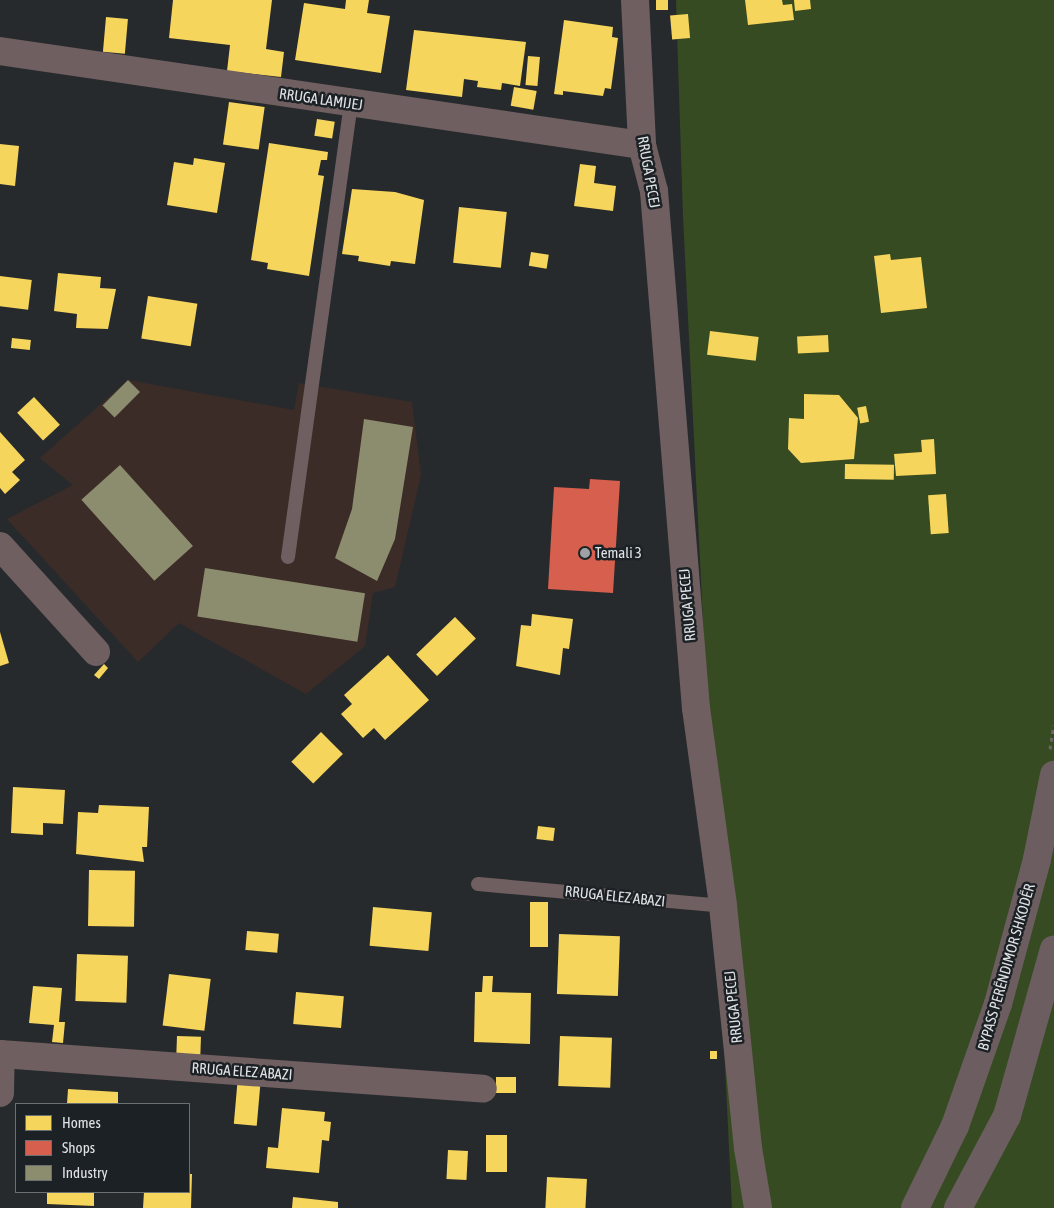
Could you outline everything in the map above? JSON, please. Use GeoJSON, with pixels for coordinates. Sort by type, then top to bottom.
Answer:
{"type":"FeatureCollection","features":[{"type":"Feature","properties":{"kind":"highway","name":"BYPASS PERËNDIMOR SHKODËR"},"geometry":{"type":"LineString","coordinates":[[915,1208],[955,1126],[998,1004],[1037,859],[1054,775]]}},
{"type":"Feature","properties":{"kind":"highway"},"geometry":{"type":"LineString","coordinates":[[958,1208],[1007,1116],[1054,949]]}},
{"type":"Feature","properties":{"kind":"street","name":"RRUGA PECEJ"},"geometry":{"type":"LineString","coordinates":[[635,0],[642,145],[654,191],[696,708],[722,906],[748,1148],[758,1208]]}},
{"type":"Feature","properties":{"kind":"street","name":"RRUGA LAMIJEJ"},"geometry":{"type":"LineString","coordinates":[[0,51],[642,145]]}},
{"type":"Feature","properties":{"kind":"street"},"geometry":{"type":"LineString","coordinates":[[0,546],[96,652]]}},
{"type":"Feature","properties":{"kind":"street","name":"RRUGA ELEZ ABAZI"},"geometry":{"type":"LineString","coordinates":[[0,1093],[0,1054],[483,1089]]}},
{"type":"Feature","properties":{"kind":"lane"},"geometry":{"type":"LineString","coordinates":[[288,557],[351,103]]}},
{"type":"Feature","properties":{"kind":"lane","name":"RRUGA ELEZ ABAZI"},"geometry":{"type":"LineString","coordinates":[[478,884],[722,906]]}},
{"type":"Feature","properties":{"kind":"shaded area"},"geometry":{"type":"Polygon","coordinates":[[[128,380],[294,410],[299,383],[412,402],[421,475],[395,587],[373,593],[365,646],[306,694],[179,623],[138,662],[7,519],[73,485],[40,458],[128,380]]]}},
{"type":"Feature","properties":{"kind":"green space"},"geometry":{"type":"Polygon","coordinates":[[[676,0],[1054,0],[1054,1208],[732,1208],[683,216],[676,0]]]}},
{"type":"Feature","properties":{"kind":"building: Homes"},"geometry":{"type":"Polygon","coordinates":[[[173,0],[272,0],[266,49],[284,52],[281,77],[227,71],[230,45],[169,38],[173,0]]]}},
{"type":"Feature","properties":{"kind":"building: Homes"},"geometry":{"type":"Polygon","coordinates":[[[346,0],[369,0],[367,13],[390,16],[381,73],[295,60],[304,3],[345,9],[346,0]]]}},
{"type":"Feature","properties":{"kind":"building: Homes"},"geometry":{"type":"Polygon","coordinates":[[[656,0],[668,0],[668,10],[656,10],[656,0]]]}},
{"type":"Feature","properties":{"kind":"building: Homes"},"geometry":{"type":"Polygon","coordinates":[[[745,0],[782,0],[783,5],[792,4],[794,20],[748,25],[745,0]]]}},
{"type":"Feature","properties":{"kind":"building: Homes"},"geometry":{"type":"Polygon","coordinates":[[[794,0],[810,0],[811,9],[795,11],[794,0]]]}},
{"type":"Feature","properties":{"kind":"building: Homes"},"geometry":{"type":"Polygon","coordinates":[[[688,14],[690,38],[672,39],[670,16],[688,14]]]}},
{"type":"Feature","properties":{"kind":"building: Homes"},"geometry":{"type":"Polygon","coordinates":[[[106,17],[128,19],[125,54],[103,52],[106,17]]]}},
{"type":"Feature","properties":{"kind":"building: Homes"},"geometry":{"type":"Polygon","coordinates":[[[564,20],[613,27],[612,37],[618,38],[611,89],[605,88],[603,96],[563,91],[563,95],[554,94],[564,20]]]}},
{"type":"Feature","properties":{"kind":"building: Homes"},"geometry":{"type":"Polygon","coordinates":[[[414,30],[526,42],[520,86],[502,83],[501,90],[477,87],[478,81],[464,79],[462,97],[406,90],[414,30]]]}},
{"type":"Feature","properties":{"kind":"building: Homes"},"geometry":{"type":"Polygon","coordinates":[[[528,56],[540,57],[537,86],[525,85],[528,56]]]}},
{"type":"Feature","properties":{"kind":"building: Homes"},"geometry":{"type":"Polygon","coordinates":[[[514,87],[537,91],[533,110],[511,106],[514,87]]]}},
{"type":"Feature","properties":{"kind":"building: Homes"},"geometry":{"type":"Polygon","coordinates":[[[229,102],[265,107],[259,150],[223,145],[229,102]]]}},
{"type":"Feature","properties":{"kind":"building: Homes"},"geometry":{"type":"Polygon","coordinates":[[[317,119],[335,122],[332,139],[314,136],[317,119]]]}},
{"type":"Feature","properties":{"kind":"building: Homes"},"geometry":{"type":"Polygon","coordinates":[[[269,143],[328,152],[327,160],[321,160],[318,175],[324,176],[309,276],[267,269],[268,263],[251,260],[269,143]]]}},
{"type":"Feature","properties":{"kind":"building: Homes"},"geometry":{"type":"Polygon","coordinates":[[[0,144],[19,146],[15,186],[0,184],[0,144]]]}},
{"type":"Feature","properties":{"kind":"building: Homes"},"geometry":{"type":"Polygon","coordinates":[[[194,158],[225,163],[217,213],[167,205],[174,162],[193,165],[194,158]]]}},
{"type":"Feature","properties":{"kind":"building: Homes"},"geometry":{"type":"Polygon","coordinates":[[[580,164],[596,166],[594,183],[616,186],[613,211],[574,206],[580,164]]]}},
{"type":"Feature","properties":{"kind":"building: Homes"},"geometry":{"type":"Polygon","coordinates":[[[352,189],[395,192],[424,200],[415,264],[391,261],[390,266],[358,261],[359,256],[342,254],[352,189]]]}},
{"type":"Feature","properties":{"kind":"building: Homes"},"geometry":{"type":"Polygon","coordinates":[[[459,207],[507,212],[501,268],[453,263],[459,207]]]}},
{"type":"Feature","properties":{"kind":"building: Homes"},"geometry":{"type":"Polygon","coordinates":[[[531,252],[549,255],[547,269],[529,266],[531,252]]]}},
{"type":"Feature","properties":{"kind":"building: Homes"},"geometry":{"type":"Polygon","coordinates":[[[890,254],[891,260],[921,257],[927,308],[881,313],[874,256],[890,254]]]}},
{"type":"Feature","properties":{"kind":"building: Homes"},"geometry":{"type":"Polygon","coordinates":[[[58,273],[101,277],[100,288],[116,289],[108,329],[76,328],[77,314],[54,311],[58,273]]]}},
{"type":"Feature","properties":{"kind":"building: Homes"},"geometry":{"type":"Polygon","coordinates":[[[0,276],[32,280],[28,310],[0,306],[0,276]]]}},
{"type":"Feature","properties":{"kind":"building: Homes"},"geometry":{"type":"Polygon","coordinates":[[[148,296],[197,304],[191,346],[141,338],[148,296]]]}},
{"type":"Feature","properties":{"kind":"building: Homes"},"geometry":{"type":"Polygon","coordinates":[[[710,331],[759,337],[756,361],[707,355],[710,331]]]}},
{"type":"Feature","properties":{"kind":"building: Homes"},"geometry":{"type":"Polygon","coordinates":[[[828,335],[829,352],[798,354],[797,337],[828,335]]]}},
{"type":"Feature","properties":{"kind":"building: Homes"},"geometry":{"type":"Polygon","coordinates":[[[12,338],[31,340],[30,350],[11,348],[12,338]]]}},
{"type":"Feature","properties":{"kind":"building: Homes"},"geometry":{"type":"Polygon","coordinates":[[[804,394],[839,395],[858,418],[854,459],[801,463],[788,449],[789,418],[804,419],[804,394]]]}},
{"type":"Feature","properties":{"kind":"building: Homes"},"geometry":{"type":"Polygon","coordinates":[[[34,397],[60,425],[43,440],[17,413],[34,397]]]}},
{"type":"Feature","properties":{"kind":"building: Homes"},"geometry":{"type":"Polygon","coordinates":[[[866,406],[869,422],[860,423],[857,408],[866,406]]]}},
{"type":"Feature","properties":{"kind":"building: Homes"},"geometry":{"type":"Polygon","coordinates":[[[0,432],[25,460],[12,472],[20,480],[5,494],[0,488],[0,432]]]}},
{"type":"Feature","properties":{"kind":"building: Homes"},"geometry":{"type":"Polygon","coordinates":[[[934,439],[936,474],[896,476],[894,454],[922,452],[921,440],[934,439]]]}},
{"type":"Feature","properties":{"kind":"building: Homes"},"geometry":{"type":"Polygon","coordinates":[[[845,464],[894,465],[894,480],[845,479],[845,464]]]}},
{"type":"Feature","properties":{"kind":"building: Homes"},"geometry":{"type":"Polygon","coordinates":[[[946,494],[949,533],[931,534],[928,495],[946,494]]]}},
{"type":"Feature","properties":{"kind":"building: Homes"},"geometry":{"type":"Polygon","coordinates":[[[532,614],[573,619],[569,649],[563,648],[560,675],[516,666],[521,625],[531,626],[532,614]]]}},
{"type":"Feature","properties":{"kind":"building: Homes"},"geometry":{"type":"Polygon","coordinates":[[[455,617],[476,639],[437,676],[416,655],[455,617]]]}},
{"type":"Feature","properties":{"kind":"building: Homes"},"geometry":{"type":"Polygon","coordinates":[[[0,632],[9,663],[0,666],[0,632]]]}},
{"type":"Feature","properties":{"kind":"building: Homes"},"geometry":{"type":"Polygon","coordinates":[[[388,655],[429,700],[385,740],[374,728],[363,738],[341,714],[352,704],[344,695],[388,655]]]}},
{"type":"Feature","properties":{"kind":"building: Homes"},"geometry":{"type":"Polygon","coordinates":[[[104,664],[108,668],[99,679],[94,675],[104,664]]]}},
{"type":"Feature","properties":{"kind":"building: Homes"},"geometry":{"type":"Polygon","coordinates":[[[321,732],[343,754],[313,784],[291,762],[321,732]]]}},
{"type":"Feature","properties":{"kind":"building: Homes"},"geometry":{"type":"Polygon","coordinates":[[[13,787],[65,790],[63,824],[43,823],[43,835],[11,833],[13,787]]]}},
{"type":"Feature","properties":{"kind":"building: Homes"},"geometry":{"type":"Polygon","coordinates":[[[99,805],[149,807],[147,847],[142,847],[144,862],[76,854],[78,812],[98,813],[99,805]]]}},
{"type":"Feature","properties":{"kind":"building: Homes"},"geometry":{"type":"Polygon","coordinates":[[[538,826],[555,828],[553,841],[536,839],[538,826]]]}},
{"type":"Feature","properties":{"kind":"building: Homes"},"geometry":{"type":"Polygon","coordinates":[[[89,870],[135,871],[134,927],[88,926],[89,870]]]}},
{"type":"Feature","properties":{"kind":"building: Homes"},"geometry":{"type":"Polygon","coordinates":[[[530,902],[548,902],[548,947],[530,947],[530,902]]]}},
{"type":"Feature","properties":{"kind":"building: Homes"},"geometry":{"type":"Polygon","coordinates":[[[373,907],[432,912],[428,951],[370,946],[373,907]]]}},
{"type":"Feature","properties":{"kind":"building: Homes"},"geometry":{"type":"Polygon","coordinates":[[[247,931],[279,934],[277,953],[245,950],[247,931]]]}},
{"type":"Feature","properties":{"kind":"building: Homes"},"geometry":{"type":"Polygon","coordinates":[[[559,934],[620,936],[618,996],[557,994],[559,934]]]}},
{"type":"Feature","properties":{"kind":"building: Homes"},"geometry":{"type":"Polygon","coordinates":[[[77,954],[128,956],[126,1003],[75,1001],[77,954]]]}},
{"type":"Feature","properties":{"kind":"building: Homes"},"geometry":{"type":"Polygon","coordinates":[[[169,974],[211,979],[204,1031],[163,1026],[169,974]]]}},
{"type":"Feature","properties":{"kind":"building: Homes"},"geometry":{"type":"Polygon","coordinates":[[[483,976],[493,976],[492,992],[531,993],[530,1044],[474,1042],[475,992],[482,992],[483,976]]]}},
{"type":"Feature","properties":{"kind":"building: Homes"},"geometry":{"type":"Polygon","coordinates":[[[33,986],[62,988],[59,1022],[65,1022],[63,1043],[52,1042],[54,1025],[29,1023],[33,986]]]}},
{"type":"Feature","properties":{"kind":"building: Homes"},"geometry":{"type":"Polygon","coordinates":[[[296,992],[344,996],[341,1028],[293,1024],[296,992]]]}},
{"type":"Feature","properties":{"kind":"building: Homes"},"geometry":{"type":"Polygon","coordinates":[[[177,1036],[201,1037],[200,1055],[176,1054],[177,1036]]]}},
{"type":"Feature","properties":{"kind":"building: Homes"},"geometry":{"type":"Polygon","coordinates":[[[560,1036],[612,1038],[610,1088],[558,1086],[560,1036]]]}},
{"type":"Feature","properties":{"kind":"building: Homes"},"geometry":{"type":"Polygon","coordinates":[[[710,1051],[717,1051],[717,1059],[710,1059],[710,1051]]]}},
{"type":"Feature","properties":{"kind":"building: Homes"},"geometry":{"type":"Polygon","coordinates":[[[238,1076],[261,1078],[257,1126],[234,1124],[238,1076]]]}},
{"type":"Feature","properties":{"kind":"building: Homes"},"geometry":{"type":"Polygon","coordinates":[[[496,1077],[516,1077],[516,1093],[496,1093],[496,1077]]]}},
{"type":"Feature","properties":{"kind":"building: Homes"},"geometry":{"type":"Polygon","coordinates":[[[68,1089],[118,1092],[118,1103],[67,1103],[68,1089]]]}},
{"type":"Feature","properties":{"kind":"building: Homes"},"geometry":{"type":"Polygon","coordinates":[[[282,1108],[325,1112],[324,1121],[331,1122],[329,1141],[322,1140],[319,1173],[266,1168],[268,1147],[278,1148],[282,1108]]]}},
{"type":"Feature","properties":{"kind":"building: Homes"},"geometry":{"type":"Polygon","coordinates":[[[486,1135],[507,1135],[507,1172],[486,1172],[486,1135]]]}},
{"type":"Feature","properties":{"kind":"building: Homes"},"geometry":{"type":"Polygon","coordinates":[[[448,1150],[468,1151],[466,1180],[446,1179],[448,1150]]]}},
{"type":"Feature","properties":{"kind":"building: Homes"},"geometry":{"type":"Polygon","coordinates":[[[190,1174],[192,1174],[191,1208],[143,1208],[144,1193],[190,1193],[190,1174]]]}},
{"type":"Feature","properties":{"kind":"building: Homes"},"geometry":{"type":"Polygon","coordinates":[[[547,1177],[587,1179],[585,1208],[545,1208],[547,1177]]]}},
{"type":"Feature","properties":{"kind":"building: Homes"},"geometry":{"type":"Polygon","coordinates":[[[47,1193],[94,1193],[94,1206],[47,1204],[47,1193]]]}},
{"type":"Feature","properties":{"kind":"building: Homes"},"geometry":{"type":"Polygon","coordinates":[[[293,1197],[338,1202],[338,1208],[292,1208],[293,1197]]]}},
{"type":"Feature","properties":{"kind":"building: Shops"},"geometry":{"type":"Polygon","coordinates":[[[590,479],[620,481],[613,593],[548,589],[554,487],[589,489],[590,479]]]}},
{"type":"Feature","properties":{"kind":"building: Industry"},"geometry":{"type":"Polygon","coordinates":[[[128,380],[140,392],[115,417],[103,405],[128,380]]]}},
{"type":"Feature","properties":{"kind":"building: Industry"},"geometry":{"type":"Polygon","coordinates":[[[364,419],[413,427],[395,539],[377,581],[335,558],[352,509],[364,419]]]}},
{"type":"Feature","properties":{"kind":"building: Industry"},"geometry":{"type":"Polygon","coordinates":[[[120,465],[193,546],[154,581],[81,500],[120,465]]]}},
{"type":"Feature","properties":{"kind":"building: Industry"},"geometry":{"type":"Polygon","coordinates":[[[205,568],[365,593],[357,642],[197,616],[205,568]]]}},
{"type":"Feature","properties":{"kind":"place","name":"Temali 3"},"geometry":{"type":"Point","coordinates":[585,553]}}]}
